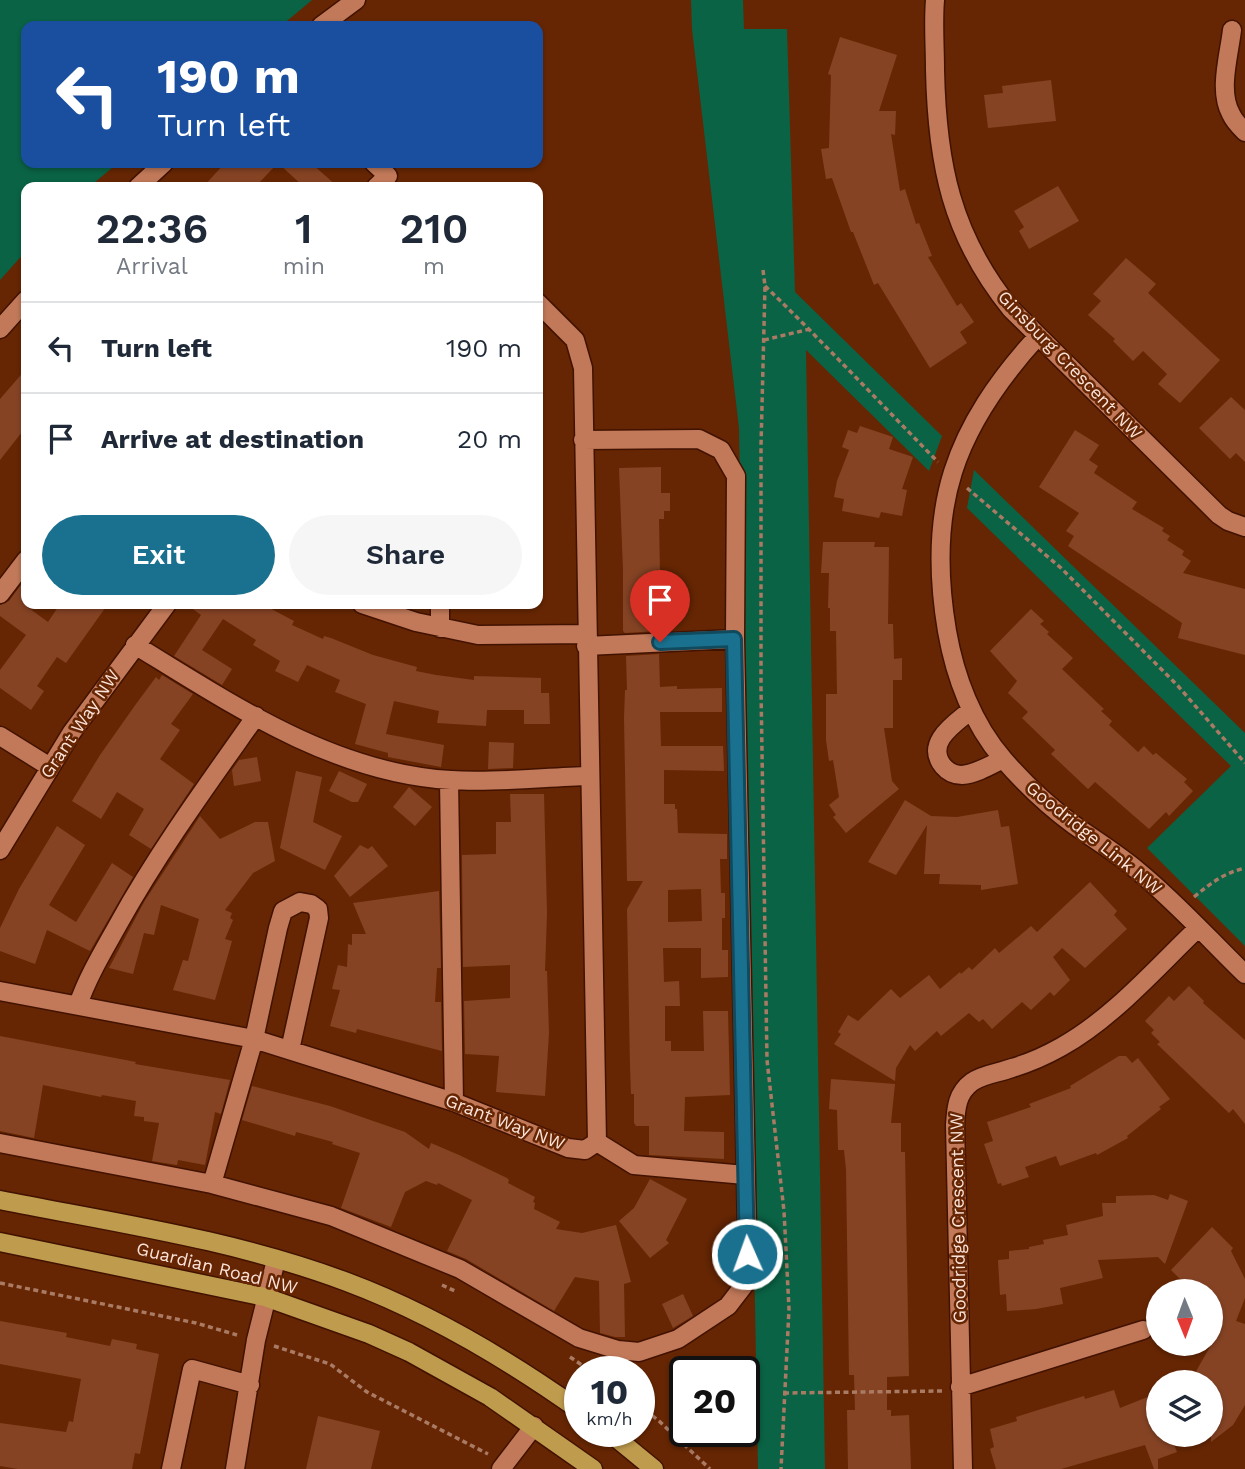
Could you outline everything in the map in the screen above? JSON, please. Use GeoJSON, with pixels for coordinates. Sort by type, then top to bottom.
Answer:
{"type":"FeatureCollection","features":[{"type":"Feature","properties":{"kind":"main road","name":"Guardian Road NW"},"geometry":{"type":"LineString","coordinates":[[0,1200],[193,1238],[347,1282],[456,1333],[501,1358],[564,1400]]}},
{"type":"Feature","properties":{"kind":"main road","name":"Guardian Road NW"},"geometry":{"type":"LineString","coordinates":[[0,1242],[265,1297],[369,1334],[409,1352],[490,1397],[593,1469]]}},
{"type":"Feature","properties":{"kind":"main road"},"geometry":{"type":"LineString","coordinates":[[627,1447],[654,1469]]}},
{"type":"Feature","properties":{"kind":"street"},"geometry":{"type":"LineString","coordinates":[[328,21],[356,0]]}},
{"type":"Feature","properties":{"kind":"street","name":"Ginsburg Crescent NW"},"geometry":{"type":"LineString","coordinates":[[935,0],[937,125],[944,176],[951,201],[974,253],[1005,301],[1038,336],[1219,515],[1245,527]]}},
{"type":"Feature","properties":{"kind":"street"},"geometry":{"type":"LineString","coordinates":[[1232,30],[1225,80],[1226,101],[1231,116],[1245,132]]}},
{"type":"Feature","properties":{"kind":"street"},"geometry":{"type":"LineString","coordinates":[[143,182],[159,168]]}},
{"type":"Feature","properties":{"kind":"street"},"geometry":{"type":"LineString","coordinates":[[0,329],[21,306]]}},
{"type":"Feature","properties":{"kind":"street"},"geometry":{"type":"LineString","coordinates":[[543,308],[575,340],[583,368],[597,1142],[634,1165],[745,1175]]}},
{"type":"Feature","properties":{"kind":"street","name":"Goodridge Link NW"},"geometry":{"type":"LineString","coordinates":[[1038,336],[990,393],[969,432],[952,475],[941,527],[940,583],[949,643],[971,710],[1003,760],[1056,812],[1131,865],[1245,974]]}},
{"type":"Feature","properties":{"kind":"street"},"geometry":{"type":"LineString","coordinates":[[0,1143],[212,1184],[331,1216],[460,1269],[579,1338],[618,1350],[639,1352],[678,1339],[728,1306],[748,1280],[734,639],[736,476],[721,450],[699,439],[583,440]]}},
{"type":"Feature","properties":{"kind":"street"},"geometry":{"type":"LineString","coordinates":[[0,594],[21,567]]}},
{"type":"Feature","properties":{"kind":"street","name":"Grant Way NW"},"geometry":{"type":"LineString","coordinates":[[0,850],[50,767],[163,609]]}},
{"type":"Feature","properties":{"kind":"street"},"geometry":{"type":"LineString","coordinates":[[378,609],[440,628],[478,635],[586,640],[734,639]]}},
{"type":"Feature","properties":{"kind":"street"},"geometry":{"type":"LineString","coordinates":[[440,609],[440,628]]}},
{"type":"Feature","properties":{"kind":"street"},"geometry":{"type":"LineString","coordinates":[[135,645],[256,716],[340,755],[381,768],[449,780],[590,776]]}},
{"type":"Feature","properties":{"kind":"street"},"geometry":{"type":"LineString","coordinates":[[971,710],[939,741],[938,755],[941,763],[952,774],[961,775],[1003,760]]}},
{"type":"Feature","properties":{"kind":"street"},"geometry":{"type":"LineString","coordinates":[[78,1005],[87,979],[143,881],[169,839],[256,716]]}},
{"type":"Feature","properties":{"kind":"street"},"geometry":{"type":"LineString","coordinates":[[0,736],[50,767]]}},
{"type":"Feature","properties":{"kind":"street"},"geometry":{"type":"LineString","coordinates":[[449,780],[454,1101]]}},
{"type":"Feature","properties":{"kind":"street"},"geometry":{"type":"LineString","coordinates":[[212,1184],[254,1039],[283,911],[300,902],[311,904],[318,909],[319,918],[290,1050]]}},
{"type":"Feature","properties":{"kind":"street","name":"Goodridge Crescent NW"},"geometry":{"type":"LineString","coordinates":[[962,1469],[956,1104],[965,1088],[980,1077],[1031,1062],[1079,1035],[1105,1015],[1198,928]]}},
{"type":"Feature","properties":{"kind":"street","name":"Grant Way NW"},"geometry":{"type":"LineString","coordinates":[[0,991],[254,1039],[454,1101],[568,1148],[586,1150],[597,1142]]}},
{"type":"Feature","properties":{"kind":"street"},"geometry":{"type":"LineString","coordinates":[[235,1469],[265,1297],[276,1260]]}},
{"type":"Feature","properties":{"kind":"street"},"geometry":{"type":"LineString","coordinates":[[960,1387],[1143,1330]]}},
{"type":"Feature","properties":{"kind":"street"},"geometry":{"type":"LineString","coordinates":[[171,1469],[192,1369],[250,1385]]}},
{"type":"Feature","properties":{"kind":"street"},"geometry":{"type":"LineString","coordinates":[[501,1469],[534,1426]]}},
{"type":"Feature","properties":{"kind":"path"},"geometry":{"type":"LineString","coordinates":[[763,270],[761,690],[767,1060],[784,1212],[789,1309],[781,1469]]}},
{"type":"Feature","properties":{"kind":"path"},"geometry":{"type":"LineString","coordinates":[[765,286],[952,475],[1061,568],[1178,686],[1245,762]]}},
{"type":"Feature","properties":{"kind":"path"},"geometry":{"type":"LineString","coordinates":[[764,340],[810,329]]}},
{"type":"Feature","properties":{"kind":"path"},"geometry":{"type":"LineString","coordinates":[[1179,910],[1215,880],[1245,868]]}},
{"type":"Feature","properties":{"kind":"path"},"geometry":{"type":"LineString","coordinates":[[437,1282],[461,1294]]}},
{"type":"Feature","properties":{"kind":"path"},"geometry":{"type":"LineString","coordinates":[[564,1353],[568,1356]]}},
{"type":"Feature","properties":{"kind":"path"},"geometry":{"type":"LineString","coordinates":[[784,1392],[941,1392],[960,1387]]}},
{"type":"Feature","properties":{"kind":"path"},"geometry":{"type":"LineString","coordinates":[[655,1418],[710,1469]]}},
{"type":"Feature","properties":{"kind":"green space"},"geometry":{"type":"Polygon","coordinates":[[[0,0],[312,0],[287,21],[21,21],[21,168],[112,168],[95,182],[21,182],[21,257],[0,280],[0,0]]]}},
{"type":"Feature","properties":{"kind":"green space"},"geometry":{"type":"Polygon","coordinates":[[[691,0],[743,0],[744,29],[787,29],[795,292],[942,436],[929,471],[806,350],[825,1469],[758,1469],[760,1356],[756,1356],[739,428],[692,29],[691,0]]]}},
{"type":"Feature","properties":{"kind":"green space"},"geometry":{"type":"Polygon","coordinates":[[[974,470],[1245,733],[1245,946],[1147,848],[1231,766],[967,508],[974,470]]]}},
{"type":"Feature","properties":{"kind":"building"},"geometry":{"type":"Polygon","coordinates":[[[840,37],[897,55],[879,111],[896,111],[895,135],[891,134],[900,191],[905,189],[916,224],[919,223],[932,256],[928,257],[957,306],[961,303],[974,322],[960,332],[967,343],[930,368],[878,283],[874,285],[832,178],[826,179],[821,149],[829,148],[831,75],[828,74],[840,37]]]}},
{"type":"Feature","properties":{"kind":"building"},"geometry":{"type":"Polygon","coordinates":[[[1051,80],[1056,121],[988,128],[984,95],[1003,93],[1002,86],[1051,80]]]}},
{"type":"Feature","properties":{"kind":"building"},"geometry":{"type":"Polygon","coordinates":[[[220,168],[273,168],[260,182],[208,182],[220,168]]]}},
{"type":"Feature","properties":{"kind":"building"},"geometry":{"type":"Polygon","coordinates":[[[283,168],[317,168],[332,182],[299,182],[283,168]]]}},
{"type":"Feature","properties":{"kind":"building"},"geometry":{"type":"Polygon","coordinates":[[[1058,186],[1079,221],[1029,249],[1019,231],[1024,227],[1014,211],[1058,186]]]}},
{"type":"Feature","properties":{"kind":"building"},"geometry":{"type":"Polygon","coordinates":[[[1126,258],[1156,284],[1148,293],[1220,360],[1180,403],[1158,384],[1167,374],[1143,351],[1133,361],[1113,341],[1115,339],[1088,315],[1101,301],[1093,294],[1126,258]]]}},
{"type":"Feature","properties":{"kind":"building"},"geometry":{"type":"Polygon","coordinates":[[[21,375],[21,433],[0,460],[0,399],[21,375]]]}},
{"type":"Feature","properties":{"kind":"building"},"geometry":{"type":"Polygon","coordinates":[[[1231,397],[1245,410],[1245,462],[1236,453],[1230,459],[1199,428],[1231,397]]]}},
{"type":"Feature","properties":{"kind":"building"},"geometry":{"type":"Polygon","coordinates":[[[860,426],[893,437],[889,449],[913,457],[902,489],[907,490],[902,516],[881,512],[879,518],[842,511],[844,499],[834,497],[849,450],[842,447],[848,430],[857,433],[860,426]]]}},
{"type":"Feature","properties":{"kind":"building"},"geometry":{"type":"Polygon","coordinates":[[[1075,430],[1099,445],[1089,460],[1098,466],[1094,473],[1137,502],[1132,509],[1164,528],[1162,531],[1170,536],[1167,540],[1184,551],[1182,555],[1191,561],[1183,573],[1245,589],[1245,655],[1178,638],[1182,623],[1068,546],[1074,536],[1066,531],[1079,513],[1039,487],[1075,430]]]}},
{"type":"Feature","properties":{"kind":"building"},"geometry":{"type":"Polygon","coordinates":[[[661,467],[661,493],[670,493],[670,511],[664,511],[664,519],[659,519],[660,575],[672,575],[673,601],[666,601],[666,628],[625,633],[619,468],[661,467]]]}},
{"type":"Feature","properties":{"kind":"building"},"geometry":{"type":"Polygon","coordinates":[[[823,542],[875,542],[874,547],[889,547],[888,624],[893,624],[894,659],[902,658],[902,680],[893,680],[893,728],[884,728],[892,781],[899,789],[846,833],[833,817],[836,815],[829,805],[839,797],[833,760],[829,761],[826,740],[826,694],[837,694],[836,631],[830,631],[829,573],[821,573],[823,542]]]}},
{"type":"Feature","properties":{"kind":"building"},"geometry":{"type":"Polygon","coordinates":[[[21,585],[21,609],[30,609],[48,622],[57,609],[104,609],[66,663],[57,657],[37,686],[44,691],[31,710],[0,688],[0,670],[26,635],[0,616],[0,605],[9,601],[21,585]]]}},
{"type":"Feature","properties":{"kind":"building"},"geometry":{"type":"Polygon","coordinates":[[[193,609],[271,609],[294,621],[292,625],[323,639],[324,636],[331,638],[373,655],[417,667],[416,671],[474,680],[474,676],[541,678],[541,693],[549,693],[550,724],[524,724],[524,710],[487,710],[486,726],[437,723],[439,711],[394,701],[386,734],[444,745],[441,767],[388,757],[388,753],[355,744],[366,704],[335,692],[340,680],[307,665],[298,682],[275,671],[280,661],[253,645],[256,640],[223,619],[202,650],[232,669],[222,685],[174,656],[201,615],[193,609]]]}},
{"type":"Feature","properties":{"kind":"building"},"geometry":{"type":"Polygon","coordinates":[[[1031,609],[1044,621],[1040,624],[1049,632],[1047,634],[1073,658],[1062,669],[1104,709],[1101,711],[1112,721],[1109,725],[1138,752],[1144,746],[1187,779],[1184,782],[1193,791],[1169,816],[1166,812],[1149,829],[1095,782],[1088,789],[1051,754],[1055,750],[1022,718],[1028,712],[1008,693],[1017,681],[990,651],[1031,609]]]}},
{"type":"Feature","properties":{"kind":"building"},"geometry":{"type":"Polygon","coordinates":[[[659,654],[660,687],[722,688],[722,712],[660,712],[661,746],[723,746],[724,771],[664,770],[664,804],[675,804],[678,833],[727,834],[727,859],[720,859],[721,893],[725,893],[722,950],[728,950],[728,977],[701,978],[701,948],[663,948],[664,982],[679,981],[680,1006],[665,1006],[665,1041],[671,1041],[671,1051],[704,1051],[703,1011],[728,1011],[730,1095],[685,1097],[684,1131],[724,1132],[724,1159],[649,1155],[649,1126],[636,1126],[634,1123],[630,1066],[627,909],[643,881],[627,881],[624,718],[626,656],[659,654]],[[701,889],[668,890],[668,922],[702,921],[701,889]]]}},
{"type":"Feature","properties":{"kind":"building"},"geometry":{"type":"Polygon","coordinates":[[[162,675],[193,694],[171,724],[180,730],[160,759],[194,784],[151,849],[129,835],[144,809],[117,792],[101,819],[72,801],[136,704],[156,677],[159,680],[162,675]]]}},
{"type":"Feature","properties":{"kind":"building"},"geometry":{"type":"Polygon","coordinates":[[[489,742],[514,743],[513,768],[488,769],[489,742]]]}},
{"type":"Feature","properties":{"kind":"building"},"geometry":{"type":"Polygon","coordinates":[[[257,757],[261,781],[234,786],[232,770],[239,760],[257,757]]]}},
{"type":"Feature","properties":{"kind":"building"},"geometry":{"type":"Polygon","coordinates":[[[296,771],[322,777],[313,822],[342,836],[325,870],[280,848],[296,771]]]}},
{"type":"Feature","properties":{"kind":"building"},"geometry":{"type":"Polygon","coordinates":[[[339,771],[367,784],[358,802],[352,802],[329,791],[339,771]]]}},
{"type":"Feature","properties":{"kind":"building"},"geometry":{"type":"Polygon","coordinates":[[[409,787],[432,807],[415,826],[393,807],[409,787]]]}},
{"type":"Feature","properties":{"kind":"building"},"geometry":{"type":"Polygon","coordinates":[[[510,794],[544,794],[547,913],[545,971],[549,1033],[545,1096],[496,1092],[499,1056],[465,1054],[464,1001],[510,998],[510,965],[463,967],[462,855],[496,854],[496,822],[511,822],[510,794]]]}},
{"type":"Feature","properties":{"kind":"building"},"geometry":{"type":"Polygon","coordinates":[[[905,800],[931,816],[957,817],[998,810],[1001,827],[1009,826],[1018,884],[981,890],[981,885],[939,884],[940,874],[924,874],[927,825],[896,875],[868,862],[905,800]]]}},
{"type":"Feature","properties":{"kind":"building"},"geometry":{"type":"Polygon","coordinates":[[[200,816],[220,839],[255,822],[268,822],[275,861],[253,873],[225,910],[232,913],[230,918],[233,920],[225,939],[232,941],[215,1000],[173,990],[183,960],[188,961],[199,919],[161,905],[154,935],[144,933],[133,974],[109,968],[144,902],[200,816]]]}},
{"type":"Feature","properties":{"kind":"building"},"geometry":{"type":"Polygon","coordinates":[[[57,826],[85,845],[49,905],[76,922],[112,863],[133,877],[90,951],[47,930],[35,964],[0,951],[0,928],[19,889],[57,826]]]}},
{"type":"Feature","properties":{"kind":"building"},"geometry":{"type":"Polygon","coordinates":[[[360,845],[368,849],[372,846],[388,866],[350,897],[334,876],[360,845]]]}},
{"type":"Feature","properties":{"kind":"building"},"geometry":{"type":"Polygon","coordinates":[[[1090,882],[1117,911],[1114,915],[1127,929],[1085,968],[1062,948],[1053,957],[1070,980],[1054,996],[1050,992],[1031,1010],[1022,1002],[992,1029],[983,1019],[979,1022],[969,1013],[941,1036],[937,1031],[915,1051],[910,1045],[896,1068],[895,1081],[834,1044],[848,1015],[858,1021],[891,989],[900,998],[929,975],[940,989],[960,972],[961,974],[969,967],[972,970],[995,948],[999,953],[1031,926],[1037,932],[1090,882]]]}},
{"type":"Feature","properties":{"kind":"building"},"geometry":{"type":"Polygon","coordinates":[[[439,891],[441,968],[437,968],[435,1002],[441,1002],[442,1051],[357,1029],[356,1033],[330,1026],[340,990],[332,989],[338,965],[347,967],[348,944],[352,945],[352,934],[366,934],[353,903],[439,891]]]}},
{"type":"Feature","properties":{"kind":"building"},"geometry":{"type":"Polygon","coordinates":[[[1189,986],[1203,1003],[1245,1040],[1245,1124],[1233,1109],[1229,1113],[1157,1044],[1160,1042],[1151,1033],[1154,1030],[1145,1021],[1169,996],[1174,1001],[1189,986]]]}},
{"type":"Feature","properties":{"kind":"building"},"geometry":{"type":"Polygon","coordinates":[[[0,1036],[136,1062],[135,1064],[230,1080],[221,1114],[215,1112],[205,1165],[178,1160],[177,1165],[152,1161],[159,1123],[144,1121],[144,1117],[134,1116],[136,1101],[43,1085],[34,1138],[0,1131],[0,1036]]]}},
{"type":"Feature","properties":{"kind":"building"},"geometry":{"type":"Polygon","coordinates":[[[1119,1056],[1126,1056],[1132,1063],[1138,1058],[1170,1099],[1159,1107],[1161,1109],[1127,1136],[1128,1138],[1097,1155],[1096,1153],[1060,1166],[1056,1156],[1025,1167],[1029,1177],[1002,1186],[1001,1183],[998,1184],[984,1144],[993,1141],[987,1122],[1031,1107],[1029,1104],[1071,1088],[1070,1086],[1119,1056]]]}},
{"type":"Feature","properties":{"kind":"building"},"geometry":{"type":"Polygon","coordinates":[[[831,1079],[895,1084],[891,1123],[901,1123],[901,1152],[905,1152],[909,1376],[887,1377],[887,1410],[891,1410],[891,1416],[909,1415],[911,1469],[848,1469],[847,1410],[855,1410],[854,1375],[849,1375],[846,1169],[844,1150],[838,1150],[837,1110],[829,1109],[831,1079]]]}},
{"type":"Feature","properties":{"kind":"building"},"geometry":{"type":"Polygon","coordinates":[[[252,1086],[330,1106],[405,1132],[429,1149],[431,1143],[459,1155],[507,1178],[508,1183],[535,1197],[534,1209],[560,1222],[556,1229],[582,1233],[616,1225],[631,1282],[624,1284],[625,1337],[600,1333],[599,1281],[575,1277],[554,1311],[466,1259],[447,1251],[472,1200],[438,1183],[437,1185],[426,1181],[405,1192],[391,1227],[341,1208],[360,1153],[332,1144],[333,1142],[296,1132],[295,1136],[242,1120],[252,1086]]]}},
{"type":"Feature","properties":{"kind":"building"},"geometry":{"type":"Polygon","coordinates":[[[650,1179],[687,1199],[666,1240],[669,1243],[650,1258],[619,1221],[634,1208],[650,1179]]]}},
{"type":"Feature","properties":{"kind":"building"},"geometry":{"type":"Polygon","coordinates":[[[1170,1194],[1188,1201],[1165,1264],[1158,1257],[1098,1260],[1103,1278],[1060,1288],[1063,1304],[1007,1311],[1006,1294],[1000,1295],[998,1260],[1009,1259],[1009,1251],[1029,1249],[1044,1244],[1043,1240],[1068,1235],[1066,1225],[1103,1216],[1102,1203],[1116,1203],[1116,1196],[1154,1195],[1168,1200],[1170,1194]]]}},
{"type":"Feature","properties":{"kind":"building"},"geometry":{"type":"Polygon","coordinates":[[[1212,1227],[1233,1248],[1231,1251],[1245,1279],[1245,1298],[1236,1321],[1245,1324],[1245,1405],[1233,1425],[1223,1433],[1223,1370],[1197,1370],[1205,1356],[1223,1356],[1223,1279],[1180,1279],[1171,1270],[1212,1227]]]}},
{"type":"Feature","properties":{"kind":"building"},"geometry":{"type":"Polygon","coordinates":[[[683,1294],[693,1316],[673,1328],[662,1304],[683,1294]]]}},
{"type":"Feature","properties":{"kind":"building"},"geometry":{"type":"Polygon","coordinates":[[[0,1321],[67,1333],[66,1337],[110,1346],[112,1339],[137,1344],[136,1349],[159,1354],[140,1454],[135,1453],[132,1469],[18,1469],[0,1466],[0,1423],[66,1432],[69,1421],[73,1422],[81,1379],[0,1364],[0,1321]]]}},
{"type":"Feature","properties":{"kind":"building"},"geometry":{"type":"Polygon","coordinates":[[[1114,1390],[1120,1408],[1146,1398],[1146,1447],[1175,1447],[1177,1452],[1158,1459],[1158,1469],[1154,1469],[1145,1445],[1061,1469],[996,1469],[990,1449],[994,1447],[990,1429],[1017,1421],[1016,1417],[1038,1410],[1084,1396],[1085,1399],[1114,1390]]]}},
{"type":"Feature","properties":{"kind":"building"},"geometry":{"type":"Polygon","coordinates":[[[318,1416],[380,1431],[371,1469],[306,1469],[318,1416]]]}},
{"type":"Feature","properties":{"kind":"route"},"geometry":{"type":"LineString","coordinates":[[660,642],[734,639],[747,1254]]}}]}
